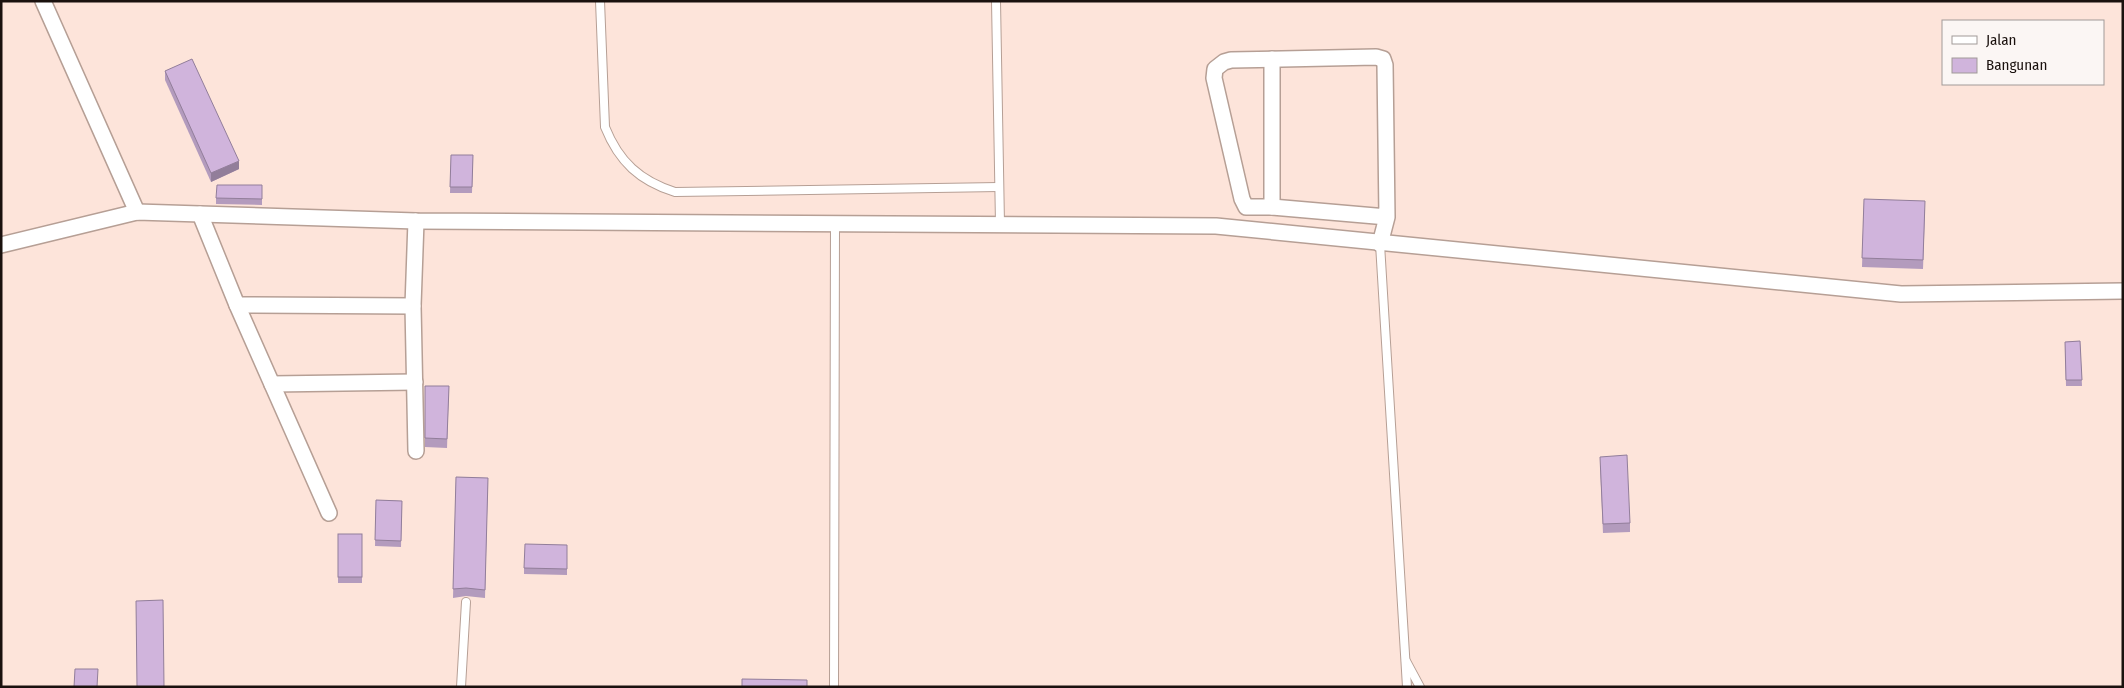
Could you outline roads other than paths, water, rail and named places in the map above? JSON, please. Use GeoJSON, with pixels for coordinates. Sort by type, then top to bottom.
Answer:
{"type":"FeatureCollection","features":[{"type":"Feature","properties":{"kind":"street"},"geometry":{"type":"LineString","coordinates":[[43,1],[137,212]]}},
{"type":"Feature","properties":{"kind":"street"},"geometry":{"type":"LineString","coordinates":[[1380,244],[1387,217],[1385,65],[1383,59],[1376,57],[1272,59],[1224,62],[1215,68],[1214,73],[1243,202],[1246,207],[1272,207],[1387,217]]}},
{"type":"Feature","properties":{"kind":"street"},"geometry":{"type":"LineString","coordinates":[[1272,59],[1272,207]]}},
{"type":"Feature","properties":{"kind":"street"},"geometry":{"type":"LineString","coordinates":[[1,245],[137,212],[416,221],[1216,226],[1380,244],[1901,294],[2123,291]]}},
{"type":"Feature","properties":{"kind":"street"},"geometry":{"type":"LineString","coordinates":[[200,214],[237,305],[329,513]]}},
{"type":"Feature","properties":{"kind":"street"},"geometry":{"type":"LineString","coordinates":[[416,221],[413,306],[416,451]]}},
{"type":"Feature","properties":{"kind":"street"},"geometry":{"type":"LineString","coordinates":[[237,305],[413,306]]}},
{"type":"Feature","properties":{"kind":"street"},"geometry":{"type":"LineString","coordinates":[[272,384],[414,382]]}},
{"type":"Feature","properties":{"kind":"lane"},"geometry":{"type":"LineString","coordinates":[[600,1],[605,127],[612,145],[628,166],[654,185],[675,192],[999,187]]}},
{"type":"Feature","properties":{"kind":"lane"},"geometry":{"type":"LineString","coordinates":[[996,1],[1000,224]]}},
{"type":"Feature","properties":{"kind":"lane"},"geometry":{"type":"LineString","coordinates":[[834,687],[836,224]]}},
{"type":"Feature","properties":{"kind":"lane"},"geometry":{"type":"LineString","coordinates":[[1380,244],[1407,687]]}},
{"type":"Feature","properties":{"kind":"lane"},"geometry":{"type":"LineString","coordinates":[[461,687],[466,602]]}},
{"type":"Feature","properties":{"kind":"lane"},"geometry":{"type":"LineString","coordinates":[[1405,660],[1420,687]]}}]}
